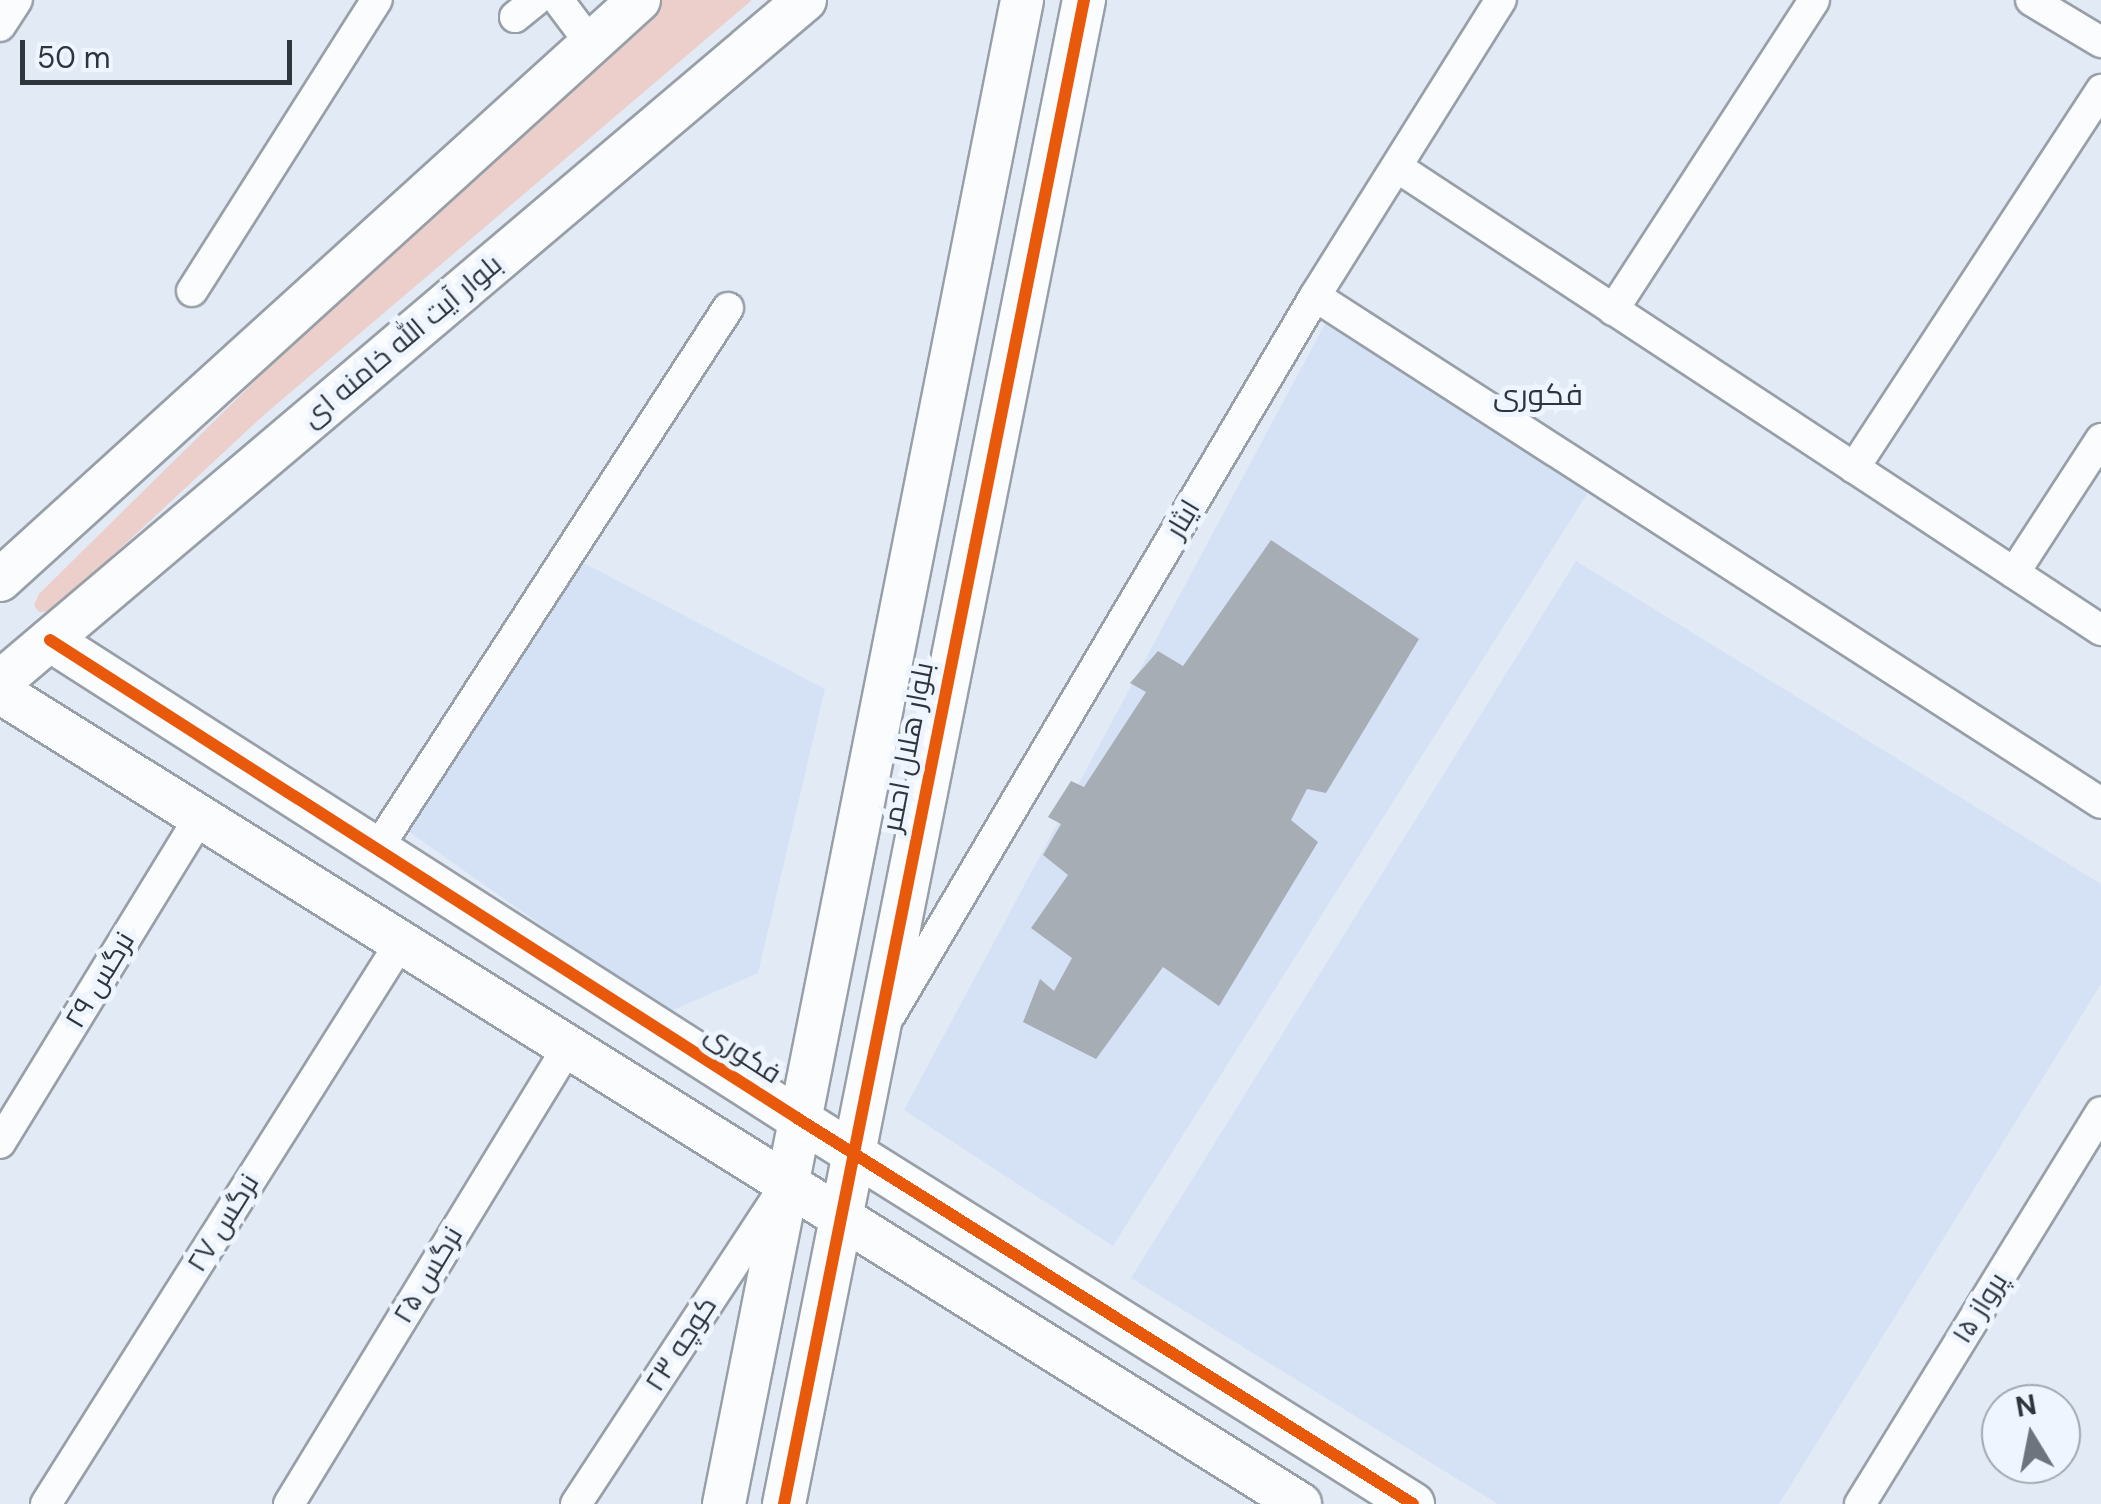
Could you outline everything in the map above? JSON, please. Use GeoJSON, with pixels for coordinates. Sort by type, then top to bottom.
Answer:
{"type":"FeatureCollection","features":[{"type":"Feature","properties":{"kind":"street"},"geometry":{"type":"LineString","coordinates":[[0,26],[17,0]]}},
{"type":"Feature","properties":{"kind":"street"},"geometry":{"type":"LineString","coordinates":[[192,291],[377,0]]}},
{"type":"Feature","properties":{"kind":"street"},"geometry":{"type":"LineString","coordinates":[[558,0],[592,44]]}},
{"type":"Feature","properties":{"kind":"street"},"geometry":{"type":"LineString","coordinates":[[0,580],[638,0]]}},
{"type":"Feature","properties":{"kind":"street","name":"بلوار آیت الله خامنه ای"},"geometry":{"type":"LineString","coordinates":[[0,682],[805,0]]}},
{"type":"Feature","properties":{"kind":"street","name":"بلوار هلال احمر"},"geometry":{"type":"LineString","coordinates":[[724,1504],[797,1118],[1022,0]]}},
{"type":"Feature","properties":{"kind":"street","name":"بلوار هلال احمر"},"geometry":{"type":"LineString","coordinates":[[784,1504],[1084,0]]}},
{"type":"Feature","properties":{"kind":"street","name":"ایثار"},"geometry":{"type":"LineString","coordinates":[[873,1044],[1314,296],[1502,0]]}},
{"type":"Feature","properties":{"kind":"street"},"geometry":{"type":"LineString","coordinates":[[1614,310],[1814,0]]}},
{"type":"Feature","properties":{"kind":"street"},"geometry":{"type":"LineString","coordinates":[[2031,0],[2101,42]]}},
{"type":"Feature","properties":{"kind":"street"},"geometry":{"type":"LineString","coordinates":[[1854,468],[2101,90]]}},
{"type":"Feature","properties":{"kind":"street"},"geometry":{"type":"LineString","coordinates":[[1396,167],[2101,630]]}},
{"type":"Feature","properties":{"kind":"street"},"geometry":{"type":"LineString","coordinates":[[1314,296],[2101,804]]}},
{"type":"Feature","properties":{"kind":"street"},"geometry":{"type":"LineString","coordinates":[[377,849],[728,308]]}},
{"type":"Feature","properties":{"kind":"street"},"geometry":{"type":"LineString","coordinates":[[2014,573],[2101,439]]}},
{"type":"Feature","properties":{"kind":"street","name":"فکوری"},"geometry":{"type":"LineString","coordinates":[[50,640],[797,1118],[854,1150],[1356,1489],[1413,1504]]}},
{"type":"Feature","properties":{"kind":"street"},"geometry":{"type":"LineString","coordinates":[[0,692],[1300,1504]]}},
{"type":"Feature","properties":{"kind":"street","name":"نرگس ۲۹"},"geometry":{"type":"LineString","coordinates":[[0,1143],[200,816]]}},
{"type":"Feature","properties":{"kind":"street","name":"نرگس ۲۷"},"geometry":{"type":"LineString","coordinates":[[46,1504],[400,942]]}},
{"type":"Feature","properties":{"kind":"street","name":"نرگس ۲۵"},"geometry":{"type":"LineString","coordinates":[[289,1504],[568,1047]]}},
{"type":"Feature","properties":{"kind":"street","name":"پرواز ۱۵"},"geometry":{"type":"LineString","coordinates":[[1860,1504],[2101,1112]]}},
{"type":"Feature","properties":{"kind":"street","name":"کوچه ۲۳"},"geometry":{"type":"LineString","coordinates":[[576,1504],[786,1183]]}},
{"type":"Feature","properties":{"kind":"shaded area"},"geometry":{"type":"Polygon","coordinates":[[[651,0],[752,0],[265,414],[53,611],[39,612],[34,605],[39,594],[416,222],[651,0]]]}},
{"type":"Feature","properties":{"kind":"shaded area"},"geometry":{"type":"Polygon","coordinates":[[[1326,322],[1592,486],[1113,1246],[904,1110],[1326,322]]]}},
{"type":"Feature","properties":{"kind":"shaded area"},"geometry":{"type":"Polygon","coordinates":[[[578,560],[825,689],[758,973],[666,1013],[408,831],[578,560]]]}},
{"type":"Feature","properties":{"kind":"shaded area"},"geometry":{"type":"Polygon","coordinates":[[[1576,561],[2101,884],[2101,984],[1779,1504],[1498,1504],[1131,1278],[1576,561]]]}},
{"type":"Feature","properties":{"kind":"building"},"geometry":{"type":"Polygon","coordinates":[[[1271,540],[1419,639],[1326,793],[1307,789],[1291,820],[1318,842],[1219,1006],[1163,967],[1096,1059],[1023,1022],[1040,979],[1054,991],[1072,958],[1031,928],[1068,875],[1043,855],[1061,824],[1048,817],[1071,781],[1084,787],[1146,692],[1130,683],[1158,651],[1183,666],[1271,540]]]}},
{"type":"Feature","properties":{"kind":"cycle path"},"geometry":{"type":"LineString","coordinates":[[784,1504],[1084,0]]}},
{"type":"Feature","properties":{"kind":"cycle path"},"geometry":{"type":"LineString","coordinates":[[50,640],[797,1118],[1413,1504]]}},
{"type":"Feature","properties":{"kind":"district","name":"فکوری"},"geometry":{"type":"Point","coordinates":[1538,395]}}]}
